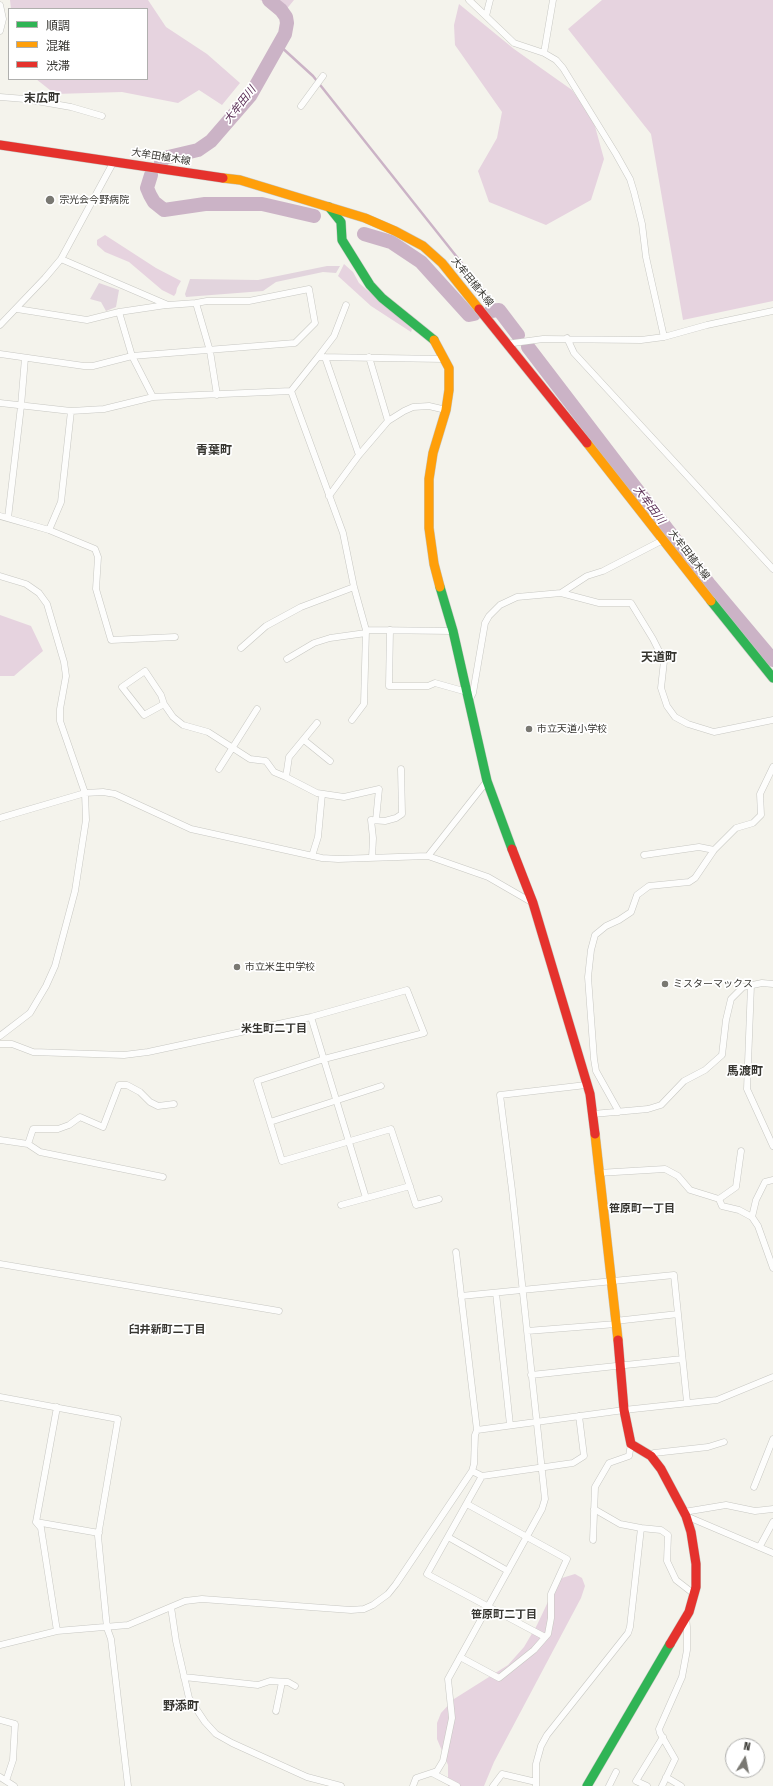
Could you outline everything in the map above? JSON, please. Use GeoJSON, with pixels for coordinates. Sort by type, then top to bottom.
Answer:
{"type":"FeatureCollection","features":[{"type":"Feature","properties":{"kind":"street"},"geometry":{"type":"LineString","coordinates":[[469,0],[514,43],[544,52],[556,60],[563,68],[630,179],[642,224],[646,257],[664,337]]}},
{"type":"Feature","properties":{"kind":"street"},"geometry":{"type":"LineString","coordinates":[[486,16],[490,0]]}},
{"type":"Feature","properties":{"kind":"street"},"geometry":{"type":"LineString","coordinates":[[544,52],[554,0]]}},
{"type":"Feature","properties":{"kind":"street"},"geometry":{"type":"LineString","coordinates":[[0,5],[3,19],[0,30]]}},
{"type":"Feature","properties":{"kind":"street"},"geometry":{"type":"LineString","coordinates":[[300,106],[323,76]]}},
{"type":"Feature","properties":{"kind":"street"},"geometry":{"type":"LineString","coordinates":[[0,97],[24,99],[71,107],[102,116]]}},
{"type":"Feature","properties":{"kind":"street","name":"大牟田植木線"},"geometry":{"type":"LineString","coordinates":[[0,145],[240,180],[365,218],[396,231],[423,246],[442,262],[456,279],[506,344],[773,678]]}},
{"type":"Feature","properties":{"kind":"street"},"geometry":{"type":"LineString","coordinates":[[0,325],[61,259],[114,161]]}},
{"type":"Feature","properties":{"kind":"street"},"geometry":{"type":"LineString","coordinates":[[329,207],[341,222],[342,240],[370,285],[382,298],[437,343],[449,368],[446,410],[433,453],[429,479],[428,508],[434,564],[453,631],[487,781],[533,903],[590,1094],[593,1114],[598,1174],[612,1281],[624,1410],[631,1444],[629,1456],[609,1463],[595,1487],[593,1540]]}},
{"type":"Feature","properties":{"kind":"street"},"geometry":{"type":"LineString","coordinates":[[61,259],[168,305]]}},
{"type":"Feature","properties":{"kind":"street"},"geometry":{"type":"LineString","coordinates":[[0,354],[93,366],[132,356],[210,351],[295,343],[315,323],[309,289],[249,301],[207,301],[168,305],[119,312],[88,320],[17,308]]}},
{"type":"Feature","properties":{"kind":"street"},"geometry":{"type":"LineString","coordinates":[[196,303],[210,351],[217,395]]}},
{"type":"Feature","properties":{"kind":"street"},"geometry":{"type":"LineString","coordinates":[[0,403],[71,411],[104,409],[153,397],[291,391],[321,357],[334,336],[346,305]]}},
{"type":"Feature","properties":{"kind":"street"},"geometry":{"type":"LineString","coordinates":[[506,344],[537,339],[567,338],[641,340],[664,337],[715,323],[773,311]]}},
{"type":"Feature","properties":{"kind":"street"},"geometry":{"type":"LineString","coordinates":[[119,312],[132,356],[153,397]]}},
{"type":"Feature","properties":{"kind":"street"},"geometry":{"type":"LineString","coordinates":[[567,338],[574,353],[773,569]]}},
{"type":"Feature","properties":{"kind":"street"},"geometry":{"type":"LineString","coordinates":[[321,357],[444,359]]}},
{"type":"Feature","properties":{"kind":"street"},"geometry":{"type":"LineString","coordinates":[[321,357],[359,455]]}},
{"type":"Feature","properties":{"kind":"street"},"geometry":{"type":"LineString","coordinates":[[369,357],[388,421]]}},
{"type":"Feature","properties":{"kind":"street"},"geometry":{"type":"LineString","coordinates":[[8,518],[21,406],[24,358]]}},
{"type":"Feature","properties":{"kind":"street"},"geometry":{"type":"LineString","coordinates":[[291,391],[343,533],[354,587],[366,632],[364,704],[352,720]]}},
{"type":"Feature","properties":{"kind":"street"},"geometry":{"type":"LineString","coordinates":[[329,496],[359,455],[388,421],[413,407],[429,406],[446,410]]}},
{"type":"Feature","properties":{"kind":"street"},"geometry":{"type":"LineString","coordinates":[[49,530],[61,502],[71,411]]}},
{"type":"Feature","properties":{"kind":"street"},"geometry":{"type":"LineString","coordinates":[[0,516],[49,530],[95,549],[98,557],[96,589],[111,640],[175,637]]}},
{"type":"Feature","properties":{"kind":"street"},"geometry":{"type":"LineString","coordinates":[[561,593],[587,576],[603,572],[663,540]]}},
{"type":"Feature","properties":{"kind":"street"},"geometry":{"type":"LineString","coordinates":[[0,576],[26,584],[39,593],[47,604],[64,662],[66,676],[60,709],[60,721],[85,793],[86,820],[75,891],[55,966],[46,986],[30,1013],[0,1036]]}},
{"type":"Feature","properties":{"kind":"street"},"geometry":{"type":"LineString","coordinates":[[241,648],[266,626],[301,607],[354,587]]}},
{"type":"Feature","properties":{"kind":"street"},"geometry":{"type":"LineString","coordinates":[[469,702],[473,693],[485,623],[489,616],[500,605],[516,597],[561,593],[599,603],[631,603],[653,638],[664,661],[661,688],[667,706],[675,717],[688,724],[714,732],[773,720]]}},
{"type":"Feature","properties":{"kind":"street"},"geometry":{"type":"LineString","coordinates":[[287,658],[314,643],[366,632],[390,630],[453,631]]}},
{"type":"Feature","properties":{"kind":"street"},"geometry":{"type":"LineString","coordinates":[[390,630],[389,686],[428,686],[435,683],[467,692]]}},
{"type":"Feature","properties":{"kind":"street"},"geometry":{"type":"LineString","coordinates":[[164,704],[144,715],[122,687],[145,671],[173,717],[183,725],[208,732],[250,759],[266,761],[274,772],[317,793],[344,797],[379,789],[376,820]]}},
{"type":"Feature","properties":{"kind":"street"},"geometry":{"type":"LineString","coordinates":[[219,769],[257,708]]}},
{"type":"Feature","properties":{"kind":"street"},"geometry":{"type":"LineString","coordinates":[[286,777],[289,757],[317,723]]}},
{"type":"Feature","properties":{"kind":"street"},"geometry":{"type":"LineString","coordinates":[[304,740],[330,761]]}},
{"type":"Feature","properties":{"kind":"street"},"geometry":{"type":"LineString","coordinates":[[620,1112],[596,1070],[594,1059],[588,987],[591,950],[595,935],[606,926],[620,920],[631,912],[637,895],[649,886],[689,882],[695,878],[714,850],[736,828],[753,823],[761,815],[760,794],[773,767]]}},
{"type":"Feature","properties":{"kind":"street"},"geometry":{"type":"LineString","coordinates":[[372,858],[373,838],[371,820],[385,821],[396,818],[402,814],[401,769]]}},
{"type":"Feature","properties":{"kind":"street"},"geometry":{"type":"LineString","coordinates":[[428,856],[487,781]]}},
{"type":"Feature","properties":{"kind":"street"},"geometry":{"type":"LineString","coordinates":[[0,818],[85,793],[103,792],[115,794],[191,828],[312,856],[338,859],[428,856],[488,877],[533,903]]}},
{"type":"Feature","properties":{"kind":"street"},"geometry":{"type":"LineString","coordinates":[[312,856],[318,836],[322,794]]}},
{"type":"Feature","properties":{"kind":"street"},"geometry":{"type":"LineString","coordinates":[[644,855],[698,847],[714,850]]}},
{"type":"Feature","properties":{"kind":"street"},"geometry":{"type":"LineString","coordinates":[[593,1114],[648,1109],[661,1105],[684,1082],[705,1070],[722,1055],[726,1020],[731,999],[743,987],[773,984]]}},
{"type":"Feature","properties":{"kind":"street"},"geometry":{"type":"LineString","coordinates":[[751,985],[747,1089],[773,1146]]}},
{"type":"Feature","properties":{"kind":"street"},"geometry":{"type":"LineString","coordinates":[[0,1044],[12,1044],[33,1052],[124,1055],[148,1052],[311,1017],[407,990],[424,1033],[324,1059],[257,1081],[282,1161],[391,1129],[416,1205],[439,1199]]}},
{"type":"Feature","properties":{"kind":"street"},"geometry":{"type":"LineString","coordinates":[[311,1017],[366,1198]]}},
{"type":"Feature","properties":{"kind":"street"},"geometry":{"type":"LineString","coordinates":[[413,1786],[416,1778],[437,1771],[443,1761],[452,1718],[448,1679],[542,1510],[545,1499],[500,1095],[586,1084]]}},
{"type":"Feature","properties":{"kind":"street"},"geometry":{"type":"LineString","coordinates":[[28,1144],[33,1130],[58,1129],[68,1125],[80,1117],[103,1127],[119,1085],[127,1085],[140,1092],[150,1102],[158,1106],[174,1104]]}},
{"type":"Feature","properties":{"kind":"street"},"geometry":{"type":"LineString","coordinates":[[270,1122],[381,1086]]}},
{"type":"Feature","properties":{"kind":"street"},"geometry":{"type":"LineString","coordinates":[[0,1140],[28,1144],[40,1152],[163,1176]]}},
{"type":"Feature","properties":{"kind":"street"},"geometry":{"type":"LineString","coordinates":[[719,1199],[736,1187],[741,1151]]}},
{"type":"Feature","properties":{"kind":"street"},"geometry":{"type":"LineString","coordinates":[[598,1174],[665,1169],[678,1176],[690,1190],[719,1199],[722,1206],[739,1210],[752,1217],[758,1226],[773,1268]]}},
{"type":"Feature","properties":{"kind":"street"},"geometry":{"type":"LineString","coordinates":[[752,1217],[756,1200],[765,1182],[773,1180]]}},
{"type":"Feature","properties":{"kind":"street"},"geometry":{"type":"LineString","coordinates":[[341,1205],[410,1186]]}},
{"type":"Feature","properties":{"kind":"street"},"geometry":{"type":"LineString","coordinates":[[0,1645],[57,1632],[128,1625],[185,1601],[202,1599],[351,1610],[364,1609],[373,1605],[388,1594],[472,1471],[474,1464],[475,1435],[477,1430],[456,1252]]}},
{"type":"Feature","properties":{"kind":"street"},"geometry":{"type":"LineString","coordinates":[[0,1264],[279,1311]]}},
{"type":"Feature","properties":{"kind":"street"},"geometry":{"type":"LineString","coordinates":[[461,1296],[674,1275],[687,1402]]}},
{"type":"Feature","properties":{"kind":"street"},"geometry":{"type":"LineString","coordinates":[[496,1293],[510,1425]]}},
{"type":"Feature","properties":{"kind":"street"},"geometry":{"type":"LineString","coordinates":[[526,1331],[678,1314]]}},
{"type":"Feature","properties":{"kind":"street"},"geometry":{"type":"LineString","coordinates":[[531,1374],[682,1359]]}},
{"type":"Feature","properties":{"kind":"street"},"geometry":{"type":"LineString","coordinates":[[477,1430],[687,1402],[717,1400],[773,1377]]}},
{"type":"Feature","properties":{"kind":"street"},"geometry":{"type":"LineString","coordinates":[[0,1397],[118,1419],[99,1533],[107,1628],[111,1639],[128,1786]]}},
{"type":"Feature","properties":{"kind":"street"},"geometry":{"type":"LineString","coordinates":[[36,1522],[57,1407]]}},
{"type":"Feature","properties":{"kind":"street"},"geometry":{"type":"LineString","coordinates":[[472,1471],[482,1476],[573,1464],[584,1456],[579,1416]]}},
{"type":"Feature","properties":{"kind":"street"},"geometry":{"type":"LineString","coordinates":[[754,1487],[773,1439]]}},
{"type":"Feature","properties":{"kind":"street"},"geometry":{"type":"LineString","coordinates":[[651,1456],[654,1453],[708,1447],[724,1442]]}},
{"type":"Feature","properties":{"kind":"street"},"geometry":{"type":"LineString","coordinates":[[587,1786],[612,1746],[686,1617],[696,1587],[696,1564],[691,1532],[685,1514],[661,1469],[651,1456],[631,1444]]}},
{"type":"Feature","properties":{"kind":"street"},"geometry":{"type":"LineString","coordinates":[[482,1476],[427,1574],[545,1638]]}},
{"type":"Feature","properties":{"kind":"street"},"geometry":{"type":"LineString","coordinates":[[460,1657],[499,1678],[534,1650],[548,1634],[551,1618],[551,1594],[567,1560],[466,1504]]}},
{"type":"Feature","properties":{"kind":"street"},"geometry":{"type":"LineString","coordinates":[[685,1514],[726,1505],[754,1511],[773,1509]]}},
{"type":"Feature","properties":{"kind":"street"},"geometry":{"type":"LineString","coordinates":[[594,1509],[620,1524],[661,1530],[668,1535],[667,1561],[676,1580],[694,1594]]}},
{"type":"Feature","properties":{"kind":"street"},"geometry":{"type":"LineString","coordinates":[[685,1514],[773,1553]]}},
{"type":"Feature","properties":{"kind":"street"},"geometry":{"type":"LineString","coordinates":[[36,1522],[99,1533]]}},
{"type":"Feature","properties":{"kind":"street"},"geometry":{"type":"LineString","coordinates":[[36,1522],[41,1528],[57,1632]]}},
{"type":"Feature","properties":{"kind":"street"},"geometry":{"type":"LineString","coordinates":[[760,1546],[773,1522]]}},
{"type":"Feature","properties":{"kind":"street"},"geometry":{"type":"LineString","coordinates":[[493,1786],[502,1774],[536,1784],[536,1764],[541,1746],[547,1736],[628,1634],[641,1528]]}},
{"type":"Feature","properties":{"kind":"street"},"geometry":{"type":"LineString","coordinates":[[448,1537],[508,1571]]}},
{"type":"Feature","properties":{"kind":"street"},"geometry":{"type":"LineString","coordinates":[[171,1607],[176,1641],[189,1698],[205,1722],[216,1734],[232,1743],[307,1777],[341,1786]]}},
{"type":"Feature","properties":{"kind":"street"},"geometry":{"type":"LineString","coordinates":[[662,1786],[675,1760],[659,1729],[682,1677],[687,1650],[688,1627],[686,1617]]}},
{"type":"Feature","properties":{"kind":"street"},"geometry":{"type":"LineString","coordinates":[[184,1677],[258,1685],[270,1681],[282,1682],[295,1686]]}},
{"type":"Feature","properties":{"kind":"street"},"geometry":{"type":"LineString","coordinates":[[276,1711],[282,1682]]}},
{"type":"Feature","properties":{"kind":"street"},"geometry":{"type":"LineString","coordinates":[[0,1720],[15,1724],[13,1760],[6,1781]]}},
{"type":"Feature","properties":{"kind":"street"},"geometry":{"type":"LineString","coordinates":[[647,1786],[636,1781],[662,1737]]}},
{"type":"Feature","properties":{"kind":"street"},"geometry":{"type":"LineString","coordinates":[[609,1786],[616,1772]]}},
{"type":"Feature","properties":{"kind":"street"},"geometry":{"type":"LineString","coordinates":[[432,1773],[457,1786]]}},
{"type":"Feature","properties":{"kind":"street"},"geometry":{"type":"LineString","coordinates":[[0,1777],[14,1786]]}},
{"type":"Feature","properties":{"kind":"street"},"geometry":{"type":"LineString","coordinates":[[666,1777],[681,1786]]}},
{"type":"Feature","properties":{"kind":"shaded area"},"geometry":{"type":"Polygon","coordinates":[[[10,0],[148,0],[166,27],[207,54],[240,83],[222,105],[199,90],[178,103],[122,92],[55,94],[37,80],[148,80],[148,8],[11,8],[10,0]]]}},
{"type":"Feature","properties":{"kind":"shaded area"},"geometry":{"type":"Polygon","coordinates":[[[260,0],[294,0],[285,11],[260,0]]]}},
{"type":"Feature","properties":{"kind":"shaded area"},"geometry":{"type":"Polygon","coordinates":[[[602,0],[773,0],[773,301],[683,320],[651,134],[568,29],[602,0]]]}},
{"type":"Feature","properties":{"kind":"shaded area"},"geometry":{"type":"Polygon","coordinates":[[[459,4],[514,49],[572,90],[593,119],[604,159],[591,200],[546,225],[489,202],[478,171],[497,138],[502,112],[455,45],[454,25],[459,4]]]}},
{"type":"Feature","properties":{"kind":"shaded area"},"geometry":{"type":"Polygon","coordinates":[[[105,235],[156,268],[181,281],[174,296],[162,290],[129,262],[105,252],[97,245],[97,240],[105,235]]]}},
{"type":"Feature","properties":{"kind":"shaded area"},"geometry":{"type":"Polygon","coordinates":[[[344,264],[353,272],[359,283],[412,329],[411,332],[371,306],[338,276],[344,264]]]}},
{"type":"Feature","properties":{"kind":"shaded area"},"geometry":{"type":"Polygon","coordinates":[[[327,266],[340,266],[336,273],[323,272],[276,282],[263,291],[186,297],[185,294],[190,279],[258,280],[327,266]]]}},
{"type":"Feature","properties":{"kind":"shaded area"},"geometry":{"type":"Polygon","coordinates":[[[99,283],[119,290],[116,307],[106,311],[101,302],[90,299],[99,283]]]}},
{"type":"Feature","properties":{"kind":"shaded area"},"geometry":{"type":"Polygon","coordinates":[[[0,615],[31,626],[43,651],[14,676],[0,676],[0,615]]]}},
{"type":"Feature","properties":{"kind":"shaded area"},"geometry":{"type":"Polygon","coordinates":[[[575,1574],[582,1578],[585,1586],[581,1598],[494,1762],[484,1786],[448,1786],[448,1765],[437,1739],[437,1723],[441,1713],[454,1699],[508,1665],[524,1647],[537,1625],[554,1589],[562,1578],[575,1574]]]}},
{"type":"Feature","properties":{"kind":"waterway","name":"大牟田川"},"geometry":{"type":"LineString","coordinates":[[161,162],[164,158],[198,150],[211,141],[250,96],[285,34],[287,23],[286,17],[281,10],[269,0]]}},
{"type":"Feature","properties":{"kind":"waterway"},"geometry":{"type":"LineString","coordinates":[[279,45],[313,76],[499,310]]}},
{"type":"Feature","properties":{"kind":"waterway","name":"大牟田川"},"geometry":{"type":"LineString","coordinates":[[151,175],[147,188],[154,202],[164,210],[205,204],[262,204],[314,216]]}},
{"type":"Feature","properties":{"kind":"waterway","name":"大牟田川"},"geometry":{"type":"LineString","coordinates":[[364,234],[391,242],[421,262],[469,315],[474,314]]}},
{"type":"Feature","properties":{"kind":"waterway","name":"大牟田川"},"geometry":{"type":"LineString","coordinates":[[491,311],[499,310],[518,335]]}},
{"type":"Feature","properties":{"kind":"waterway","name":"大牟田川"},"geometry":{"type":"LineString","coordinates":[[528,347],[709,584],[773,660]]}},
{"type":"Feature","properties":{"kind":"traffic: fast"},"geometry":{"type":"LineString","coordinates":[[329,207],[341,222],[342,240],[370,285],[382,298],[434,340]]}},
{"type":"Feature","properties":{"kind":"traffic: fast"},"geometry":{"type":"LineString","coordinates":[[440,587],[453,631],[487,781],[512,849]]}},
{"type":"Feature","properties":{"kind":"traffic: fast"},"geometry":{"type":"LineString","coordinates":[[711,601],[773,678]]}},
{"type":"Feature","properties":{"kind":"traffic: fast"},"geometry":{"type":"LineString","coordinates":[[587,1786],[670,1644]]}},
{"type":"Feature","properties":{"kind":"traffic: slow"},"geometry":{"type":"LineString","coordinates":[[223,178],[240,180],[365,218],[395,231],[423,246],[442,263],[479,309]]}},
{"type":"Feature","properties":{"kind":"traffic: slow"},"geometry":{"type":"LineString","coordinates":[[434,340],[449,368],[449,390],[446,410],[433,453],[429,479],[429,528],[434,564],[440,587]]}},
{"type":"Feature","properties":{"kind":"traffic: slow"},"geometry":{"type":"LineString","coordinates":[[587,443],[711,601]]}},
{"type":"Feature","properties":{"kind":"traffic: slow"},"geometry":{"type":"LineString","coordinates":[[595,1134],[618,1340]]}},
{"type":"Feature","properties":{"kind":"traffic: jam"},"geometry":{"type":"LineString","coordinates":[[0,145],[223,178]]}},
{"type":"Feature","properties":{"kind":"traffic: jam"},"geometry":{"type":"LineString","coordinates":[[479,309],[587,443]]}},
{"type":"Feature","properties":{"kind":"traffic: jam"},"geometry":{"type":"LineString","coordinates":[[512,849],[533,903],[590,1094],[595,1134]]}},
{"type":"Feature","properties":{"kind":"traffic: jam"},"geometry":{"type":"LineString","coordinates":[[618,1340],[624,1410],[631,1444],[651,1456],[661,1469],[686,1516],[691,1532],[696,1564],[696,1587],[689,1612],[670,1644]]}},
{"type":"Feature","properties":{"kind":"place","name":"宗光会今野病院"},"geometry":{"type":"Point","coordinates":[50,200]}},
{"type":"Feature","properties":{"kind":"place","name":"市立天道小学校"},"geometry":{"type":"Point","coordinates":[529,729]}},
{"type":"Feature","properties":{"kind":"place","name":"市立米生中学校"},"geometry":{"type":"Point","coordinates":[237,967]}},
{"type":"Feature","properties":{"kind":"place","name":"ミスターマックス"},"geometry":{"type":"Point","coordinates":[665,984]}},
{"type":"Feature","properties":{"kind":"district","name":"末広町"},"geometry":{"type":"Point","coordinates":[42,99]}},
{"type":"Feature","properties":{"kind":"district","name":"青葉町"},"geometry":{"type":"Point","coordinates":[214,451]}},
{"type":"Feature","properties":{"kind":"district","name":"天道町"},"geometry":{"type":"Point","coordinates":[659,658]}},
{"type":"Feature","properties":{"kind":"district","name":"米生町二丁目"},"geometry":{"type":"Point","coordinates":[274,1029]}},
{"type":"Feature","properties":{"kind":"district","name":"馬渡町"},"geometry":{"type":"Point","coordinates":[745,1072]}},
{"type":"Feature","properties":{"kind":"district","name":"笹原町一丁目"},"geometry":{"type":"Point","coordinates":[642,1209]}},
{"type":"Feature","properties":{"kind":"district","name":"臼井新町二丁目"},"geometry":{"type":"Point","coordinates":[167,1330]}},
{"type":"Feature","properties":{"kind":"district","name":"笹原町二丁目"},"geometry":{"type":"Point","coordinates":[504,1615]}},
{"type":"Feature","properties":{"kind":"district","name":"野添町"},"geometry":{"type":"Point","coordinates":[181,1707]}}]}
